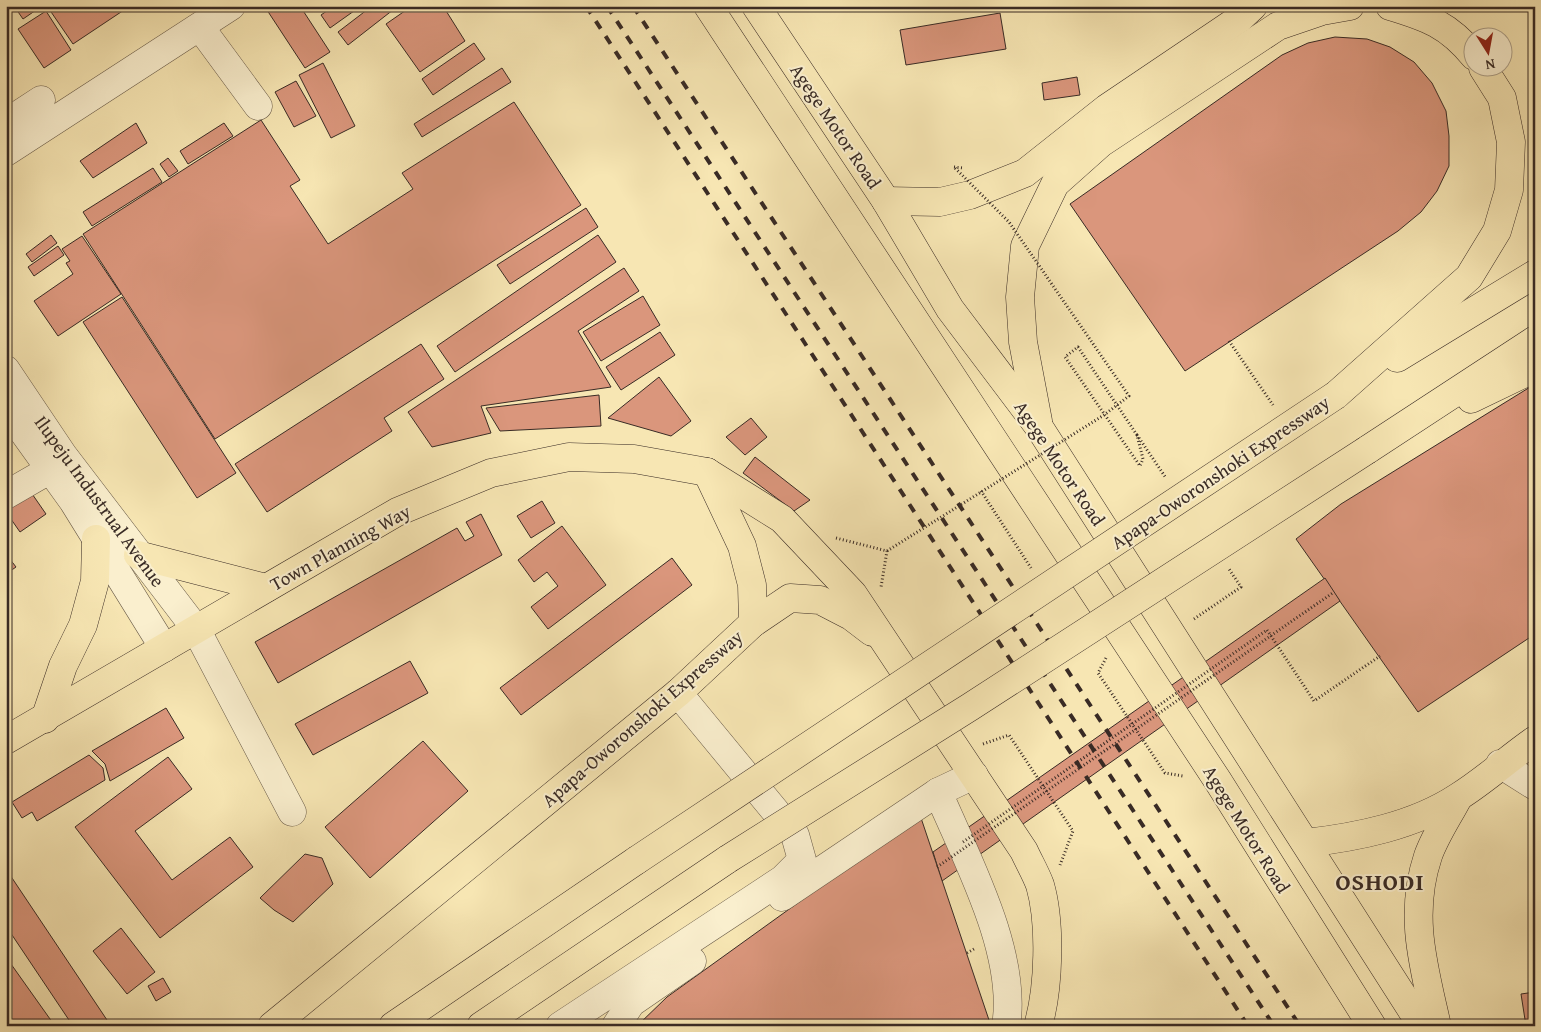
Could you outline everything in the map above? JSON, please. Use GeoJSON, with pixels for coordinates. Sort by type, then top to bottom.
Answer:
{"type":"FeatureCollection","features":[{"type":"Feature","properties":{"kind":"main road","name":"Agege Motor Road"},"geometry":{"type":"LineString","coordinates":[[708,6],[1218,781],[1372,1026]]}},
{"type":"Feature","properties":{"kind":"main road","name":"Agege Motor Road"},"geometry":{"type":"LineString","coordinates":[[756,6],[886,201],[950,309],[1039,427],[1422,1026]]}},
{"type":"Feature","properties":{"kind":"main road"},"geometry":{"type":"LineString","coordinates":[[886,201],[940,202],[970,195],[1025,173],[1107,108],[1239,19],[1253,6]]}},
{"type":"Feature","properties":{"kind":"main road"},"geometry":{"type":"LineString","coordinates":[[1039,427],[1023,342],[1020,297],[1025,246],[1055,184],[1101,143],[1278,26],[1322,11],[1350,6]]}},
{"type":"Feature","properties":{"kind":"main road"},"geometry":{"type":"LineString","coordinates":[[1390,6],[1420,15],[1457,36],[1464,44]]}},
{"type":"Feature","properties":{"kind":"main road"},"geometry":{"type":"LineString","coordinates":[[1336,395],[1469,277],[1497,231],[1510,190],[1511,142],[1502,98],[1489,78]]}},
{"type":"Feature","properties":{"kind":"main road","name":"Apapa-Oworonshoki Expressway"},"geometry":{"type":"LineString","coordinates":[[393,1026],[638,860],[1336,395],[1535,274]]}},
{"type":"Feature","properties":{"kind":"main road"},"geometry":{"type":"LineString","coordinates":[[481,1026],[728,859],[970,707],[1535,340]]}},
{"type":"Feature","properties":{"kind":"main road"},"geometry":{"type":"LineString","coordinates":[[1367,450],[1535,368]]}},
{"type":"Feature","properties":{"kind":"main road","name":"Town Planning Way"},"geometry":{"type":"LineString","coordinates":[[6,740],[397,512],[491,473],[568,457],[634,458],[707,472]]}},
{"type":"Feature","properties":{"kind":"main road"},"geometry":{"type":"LineString","coordinates":[[707,472],[782,519],[853,594],[1024,851],[1040,886],[1046,929],[1047,978],[1038,1026]]}},
{"type":"Feature","properties":{"kind":"main road","name":"Apapa-Oworonshoki Expressway"},"geometry":{"type":"LineString","coordinates":[[272,1026],[678,693],[752,623],[752,584],[742,546],[707,472]]}},
{"type":"Feature","properties":{"kind":"main road"},"geometry":{"type":"LineString","coordinates":[[44,719],[63,666],[82,625],[95,581],[96,539]]}},
{"type":"Feature","properties":{"kind":"main road"},"geometry":{"type":"LineString","coordinates":[[138,555],[266,588]]}},
{"type":"Feature","properties":{"kind":"main road"},"geometry":{"type":"LineString","coordinates":[[752,623],[790,598],[820,600],[851,616],[885,642]]}},
{"type":"Feature","properties":{"kind":"main road"},"geometry":{"type":"LineString","coordinates":[[1306,843],[1345,839],[1400,825],[1458,798],[1500,764],[1535,740]]}},
{"type":"Feature","properties":{"kind":"main road"},"geometry":{"type":"LineString","coordinates":[[1437,1026],[1419,945],[1417,900],[1428,855],[1458,798]]}},
{"type":"Feature","properties":{"kind":"street"},"geometry":{"type":"LineString","coordinates":[[6,152],[231,6]]}},
{"type":"Feature","properties":{"kind":"street"},"geometry":{"type":"LineString","coordinates":[[200,27],[258,106]]}},
{"type":"Feature","properties":{"kind":"street"},"geometry":{"type":"LineString","coordinates":[[6,123],[41,100]]}},
{"type":"Feature","properties":{"kind":"street","name":"Ilupeju Industrual Avenue"},"geometry":{"type":"LineString","coordinates":[[6,370],[63,455],[196,628],[292,812]]}},
{"type":"Feature","properties":{"kind":"street","name":"Ilupeju Industrual Avenue"},"geometry":{"type":"LineString","coordinates":[[6,408],[74,501],[164,648]]}},
{"type":"Feature","properties":{"kind":"street"},"geometry":{"type":"LineString","coordinates":[[7,490],[50,469]]}},
{"type":"Feature","properties":{"kind":"street"},"geometry":{"type":"LineString","coordinates":[[560,1026],[783,879],[802,860],[796,835],[678,693]]}},
{"type":"Feature","properties":{"kind":"street"},"geometry":{"type":"LineString","coordinates":[[1500,764],[1535,786]]}},
{"type":"Feature","properties":{"kind":"street"},"geometry":{"type":"LineString","coordinates":[[604,1026],[631,1003],[938,792],[974,775]]}},
{"type":"Feature","properties":{"kind":"street"},"geometry":{"type":"LineString","coordinates":[[938,792],[997,934],[1009,1006],[1006,1026]]}},
{"type":"Feature","properties":{"kind":"street"},"geometry":{"type":"LineString","coordinates":[[616,1026],[631,1003]]}},
{"type":"Feature","properties":{"kind":"path"},"geometry":{"type":"LineString","coordinates":[[886,551],[1104,415],[1129,396],[1009,222],[954,167]]}},
{"type":"Feature","properties":{"kind":"path"},"geometry":{"type":"LineString","coordinates":[[1137,435],[1078,347],[1064,357],[1140,466]]}},
{"type":"Feature","properties":{"kind":"path"},"geometry":{"type":"LineString","coordinates":[[981,491],[1016,547]]}},
{"type":"Feature","properties":{"kind":"path"},"geometry":{"type":"LineString","coordinates":[[937,867],[1334,592]]}},
{"type":"Feature","properties":{"kind":"path"},"geometry":{"type":"LineString","coordinates":[[963,842],[1132,726],[1266,630],[1314,701],[1380,656]]}},
{"type":"Feature","properties":{"kind":"path"},"geometry":{"type":"LineString","coordinates":[[1098,673],[1165,773]]}},
{"type":"Feature","properties":{"kind":"path"},"geometry":{"type":"LineString","coordinates":[[1009,735],[1073,831]]}},
{"type":"Feature","properties":{"kind":"building"},"geometry":{"type":"Polygon","coordinates":[[[14,6],[42,6],[23,19],[14,6]]]}},
{"type":"Feature","properties":{"kind":"building"},"geometry":{"type":"Polygon","coordinates":[[[47,6],[130,6],[73,44],[47,6]]]}},
{"type":"Feature","properties":{"kind":"building"},"geometry":{"type":"Polygon","coordinates":[[[300,6],[330,52],[305,68],[265,7],[300,6]]]}},
{"type":"Feature","properties":{"kind":"building"},"geometry":{"type":"Polygon","coordinates":[[[334,6],[361,6],[330,28],[321,15],[334,6]]]}},
{"type":"Feature","properties":{"kind":"building"},"geometry":{"type":"Polygon","coordinates":[[[372,6],[398,6],[348,45],[338,32],[372,6]]]}},
{"type":"Feature","properties":{"kind":"building"},"geometry":{"type":"Polygon","coordinates":[[[412,6],[443,6],[465,41],[420,72],[386,24],[412,6]]]}},
{"type":"Feature","properties":{"kind":"building"},"geometry":{"type":"Polygon","coordinates":[[[46,11],[71,50],[44,68],[18,29],[46,11]]]}},
{"type":"Feature","properties":{"kind":"building"},"geometry":{"type":"Polygon","coordinates":[[[1000,13],[1006,49],[906,65],[900,30],[1000,13]]]}},
{"type":"Feature","properties":{"kind":"building"},"geometry":{"type":"Polygon","coordinates":[[[1335,37],[1367,39],[1390,47],[1414,62],[1432,83],[1446,111],[1449,136],[1449,166],[1437,191],[1421,212],[1398,231],[1185,371],[1070,204],[1282,55],[1308,43],[1335,37]]]}},
{"type":"Feature","properties":{"kind":"building"},"geometry":{"type":"Polygon","coordinates":[[[474,43],[485,59],[433,95],[422,79],[474,43]]]}},
{"type":"Feature","properties":{"kind":"building"},"geometry":{"type":"Polygon","coordinates":[[[323,63],[355,126],[331,138],[299,75],[323,63]]]}},
{"type":"Feature","properties":{"kind":"building"},"geometry":{"type":"Polygon","coordinates":[[[502,68],[511,82],[422,137],[414,124],[502,68]]]}},
{"type":"Feature","properties":{"kind":"building"},"geometry":{"type":"Polygon","coordinates":[[[1077,77],[1080,95],[1044,100],[1042,83],[1077,77]]]}},
{"type":"Feature","properties":{"kind":"building"},"geometry":{"type":"Polygon","coordinates":[[[296,81],[316,116],[294,127],[275,92],[296,81]]]}},
{"type":"Feature","properties":{"kind":"building"},"geometry":{"type":"Polygon","coordinates":[[[514,102],[581,205],[215,439],[83,234],[261,120],[300,180],[290,186],[328,244],[413,189],[402,173],[514,102]]]}},
{"type":"Feature","properties":{"kind":"building"},"geometry":{"type":"Polygon","coordinates":[[[136,123],[147,143],[93,178],[80,161],[136,123]]]}},
{"type":"Feature","properties":{"kind":"building"},"geometry":{"type":"Polygon","coordinates":[[[224,123],[233,136],[188,164],[180,151],[224,123]]]}},
{"type":"Feature","properties":{"kind":"building"},"geometry":{"type":"Polygon","coordinates":[[[168,158],[178,171],[169,177],[160,164],[168,158]]]}},
{"type":"Feature","properties":{"kind":"building"},"geometry":{"type":"Polygon","coordinates":[[[153,168],[162,182],[92,226],[83,212],[153,168]]]}},
{"type":"Feature","properties":{"kind":"building"},"geometry":{"type":"Polygon","coordinates":[[[586,208],[598,227],[510,284],[497,265],[586,208]]]}},
{"type":"Feature","properties":{"kind":"building"},"geometry":{"type":"Polygon","coordinates":[[[51,235],[57,243],[32,262],[26,254],[51,235]]]}},
{"type":"Feature","properties":{"kind":"building"},"geometry":{"type":"Polygon","coordinates":[[[598,235],[616,262],[455,372],[437,346],[598,235]]]}},
{"type":"Feature","properties":{"kind":"building"},"geometry":{"type":"Polygon","coordinates":[[[82,236],[121,294],[58,336],[34,301],[73,274],[66,263],[70,261],[62,249],[82,236]]]}},
{"type":"Feature","properties":{"kind":"building"},"geometry":{"type":"Polygon","coordinates":[[[58,246],[64,255],[34,276],[28,267],[58,246]]]}},
{"type":"Feature","properties":{"kind":"building"},"geometry":{"type":"Polygon","coordinates":[[[624,268],[639,291],[578,331],[611,387],[481,406],[491,433],[432,447],[408,412],[624,268]]]}},
{"type":"Feature","properties":{"kind":"building"},"geometry":{"type":"Polygon","coordinates":[[[643,296],[660,325],[601,361],[583,332],[643,296]]]}},
{"type":"Feature","properties":{"kind":"building"},"geometry":{"type":"Polygon","coordinates":[[[122,297],[236,473],[197,498],[83,322],[122,297]]]}},
{"type":"Feature","properties":{"kind":"building"},"geometry":{"type":"Polygon","coordinates":[[[660,332],[675,355],[621,390],[606,367],[660,332]]]}},
{"type":"Feature","properties":{"kind":"building"},"geometry":{"type":"Polygon","coordinates":[[[421,344],[444,379],[384,418],[392,431],[267,512],[235,464],[421,344]]]}},
{"type":"Feature","properties":{"kind":"building"},"geometry":{"type":"Polygon","coordinates":[[[659,377],[691,421],[671,436],[608,418],[659,377]]]}},
{"type":"Feature","properties":{"kind":"building"},"geometry":{"type":"Polygon","coordinates":[[[1535,384],[1535,634],[1418,712],[1296,539],[1341,504],[1535,384]]]}},
{"type":"Feature","properties":{"kind":"building"},"geometry":{"type":"Polygon","coordinates":[[[599,395],[601,426],[500,431],[486,408],[599,395]]]}},
{"type":"Feature","properties":{"kind":"building"},"geometry":{"type":"Polygon","coordinates":[[[751,418],[767,437],[745,455],[726,437],[751,418]]]}},
{"type":"Feature","properties":{"kind":"building"},"geometry":{"type":"Polygon","coordinates":[[[755,457],[810,500],[794,511],[743,473],[755,457]]]}},
{"type":"Feature","properties":{"kind":"building"},"geometry":{"type":"Polygon","coordinates":[[[28,488],[46,514],[20,532],[6,512],[6,503],[28,488]]]}},
{"type":"Feature","properties":{"kind":"building"},"geometry":{"type":"Polygon","coordinates":[[[542,501],[555,523],[531,538],[517,516],[542,501]]]}},
{"type":"Feature","properties":{"kind":"building"},"geometry":{"type":"Polygon","coordinates":[[[481,514],[502,555],[278,683],[255,642],[457,528],[465,541],[474,536],[466,522],[481,514]]]}},
{"type":"Feature","properties":{"kind":"building"},"geometry":{"type":"Polygon","coordinates":[[[562,526],[606,585],[548,629],[531,607],[558,586],[547,572],[534,582],[518,560],[562,526]]]}},
{"type":"Feature","properties":{"kind":"building"},"geometry":{"type":"Polygon","coordinates":[[[6,554],[16,567],[6,574],[6,554]]]}},
{"type":"Feature","properties":{"kind":"building"},"geometry":{"type":"Polygon","coordinates":[[[672,558],[692,585],[521,715],[500,688],[672,558]]]}},
{"type":"Feature","properties":{"kind":"building"},"geometry":{"type":"Polygon","coordinates":[[[1325,578],[1340,601],[942,881],[933,852],[1325,578]]]}},
{"type":"Feature","properties":{"kind":"building"},"geometry":{"type":"Polygon","coordinates":[[[410,661],[428,693],[313,755],[295,724],[410,661]]]}},
{"type":"Feature","properties":{"kind":"building"},"geometry":{"type":"Polygon","coordinates":[[[166,708],[184,738],[110,781],[105,764],[92,751],[166,708]]]}},
{"type":"Feature","properties":{"kind":"building"},"geometry":{"type":"Polygon","coordinates":[[[423,741],[468,791],[370,878],[325,827],[423,741]]]}},
{"type":"Feature","properties":{"kind":"building"},"geometry":{"type":"Polygon","coordinates":[[[89,755],[103,768],[105,780],[37,821],[32,812],[22,818],[12,802],[89,755]]]}},
{"type":"Feature","properties":{"kind":"building"},"geometry":{"type":"Polygon","coordinates":[[[168,757],[192,789],[135,831],[172,880],[230,837],[253,867],[160,938],[75,827],[168,757]]]}},
{"type":"Feature","properties":{"kind":"building"},"geometry":{"type":"Polygon","coordinates":[[[920,815],[991,1026],[637,1026],[667,997],[920,815]]]}},
{"type":"Feature","properties":{"kind":"building"},"geometry":{"type":"Polygon","coordinates":[[[305,854],[322,858],[333,884],[293,922],[260,898],[305,854]]]}},
{"type":"Feature","properties":{"kind":"building"},"geometry":{"type":"Polygon","coordinates":[[[1531,859],[1535,859],[1535,892],[1531,859]]]}},
{"type":"Feature","properties":{"kind":"building"},"geometry":{"type":"Polygon","coordinates":[[[6,869],[111,1026],[73,1026],[6,926],[6,869]]]}},
{"type":"Feature","properties":{"kind":"building"},"geometry":{"type":"Polygon","coordinates":[[[121,928],[155,972],[127,994],[93,951],[121,928]]]}},
{"type":"Feature","properties":{"kind":"building"},"geometry":{"type":"Polygon","coordinates":[[[6,957],[55,1026],[9,1026],[6,1022],[6,957]]]}},
{"type":"Feature","properties":{"kind":"building"},"geometry":{"type":"Polygon","coordinates":[[[163,978],[171,992],[156,1001],[148,986],[163,978]]]}},
{"type":"Feature","properties":{"kind":"building"},"geometry":{"type":"Polygon","coordinates":[[[1535,992],[1535,1026],[1526,1026],[1521,994],[1535,992]]]}},
{"type":"Feature","properties":{"kind":"railway"},"geometry":{"type":"LineString","coordinates":[[586,6],[1248,1026]]}},
{"type":"Feature","properties":{"kind":"railway"},"geometry":{"type":"LineString","coordinates":[[607,6],[1274,1026]]}},
{"type":"Feature","properties":{"kind":"railway"},"geometry":{"type":"LineString","coordinates":[[633,6],[1300,1026]]}},
{"type":"Feature","properties":{"kind":"district","name":"OSHODI"},"geometry":{"type":"Point","coordinates":[1380,881]}}]}
